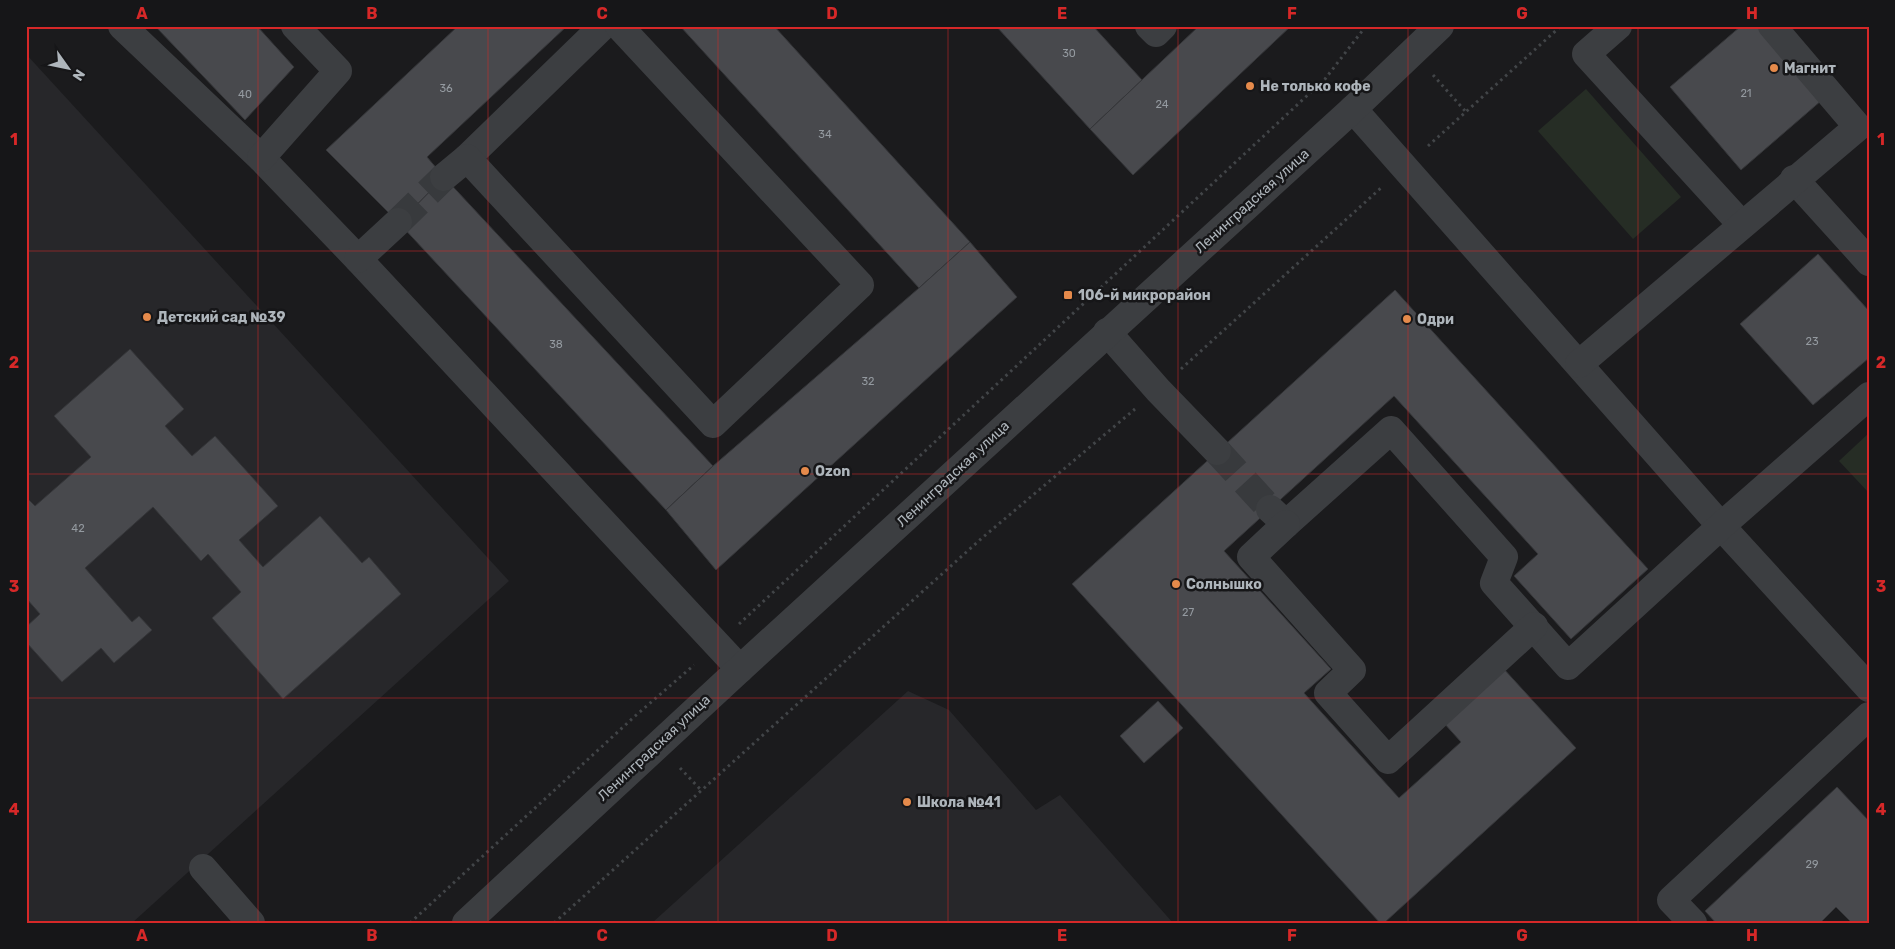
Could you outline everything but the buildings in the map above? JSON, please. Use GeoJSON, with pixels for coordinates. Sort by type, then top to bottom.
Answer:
{"type":"FeatureCollection","features":[{"type":"Feature","properties":{"kind":"street"},"geometry":{"type":"LineString","coordinates":[[122,26],[261,158],[358,259],[740,669]]}},
{"type":"Feature","properties":{"kind":"street"},"geometry":{"type":"LineString","coordinates":[[261,158],[338,71],[295,26]]}},
{"type":"Feature","properties":{"kind":"street"},"geometry":{"type":"LineString","coordinates":[[444,178],[603,26]]}},
{"type":"Feature","properties":{"kind":"street"},"geometry":{"type":"LineString","coordinates":[[467,158],[714,424],[860,284],[619,26]]}},
{"type":"Feature","properties":{"kind":"street"},"geometry":{"type":"LineString","coordinates":[[1149,26],[1156,33],[1163,26]]}},
{"type":"Feature","properties":{"kind":"street","name":"Ленинградская улица"},"geometry":{"type":"LineString","coordinates":[[466,923],[1107,332],[1353,109],[1440,26]]}},
{"type":"Feature","properties":{"kind":"street"},"geometry":{"type":"LineString","coordinates":[[1618,26],[1586,54],[1742,225]]}},
{"type":"Feature","properties":{"kind":"street"},"geometry":{"type":"LineString","coordinates":[[1579,364],[1794,179],[1858,127],[1772,26]]}},
{"type":"Feature","properties":{"kind":"street"},"geometry":{"type":"LineString","coordinates":[[1353,109],[1721,526],[1869,688]]}},
{"type":"Feature","properties":{"kind":"street"},"geometry":{"type":"LineString","coordinates":[[1794,179],[1869,262]]}},
{"type":"Feature","properties":{"kind":"street"},"geometry":{"type":"LineString","coordinates":[[358,259],[398,222]]}},
{"type":"Feature","properties":{"kind":"street"},"geometry":{"type":"LineString","coordinates":[[1107,332],[1158,390],[1217,451]]}},
{"type":"Feature","properties":{"kind":"street"},"geometry":{"type":"LineString","coordinates":[[1534,626],[1388,760],[1328,693],[1352,670],[1251,557],[1278,516],[1391,430],[1504,557],[1494,583],[1534,626],[1568,666],[1721,526],[1869,396]]}},
{"type":"Feature","properties":{"kind":"street"},"geometry":{"type":"LineString","coordinates":[[1692,923],[1671,900],[1869,716]]}},
{"type":"Feature","properties":{"kind":"street"},"geometry":{"type":"LineString","coordinates":[[203,868],[251,923]]}},
{"type":"Feature","properties":{"kind":"path"},"geometry":{"type":"LineString","coordinates":[[410,923],[634,717],[718,644],[1324,79],[1366,26]]}},
{"type":"Feature","properties":{"kind":"path"},"geometry":{"type":"LineString","coordinates":[[554,923],[975,545],[1158,390],[1562,26]]}},
{"type":"Feature","properties":{"kind":"shaded area","name":"Детский сад №39"},"geometry":{"type":"Polygon","coordinates":[[[26,54],[509,581],[132,923],[26,923],[26,54]]]}},
{"type":"Feature","properties":{"kind":"shaded area"},"geometry":{"type":"Polygon","coordinates":[[[1586,89],[1681,197],[1633,239],[1538,131],[1586,89]]]}},
{"type":"Feature","properties":{"kind":"shaded area"},"geometry":{"type":"Polygon","coordinates":[[[1869,433],[1869,493],[1839,461],[1869,433]]]}},
{"type":"Feature","properties":{"kind":"shaded area","name":"Школа №41"},"geometry":{"type":"Polygon","coordinates":[[[908,691],[949,710],[1036,810],[1060,795],[1173,923],[652,923],[908,691]]]}},
{"type":"Feature","properties":{"kind":"tunnel"},"geometry":{"type":"LineString","coordinates":[[398,222],[444,177]]}},
{"type":"Feature","properties":{"kind":"tunnel"},"geometry":{"type":"LineString","coordinates":[[1217,451],[1270,509]]}},
{"type":"Feature","properties":{"kind":"place","name":"Магнит"},"geometry":{"type":"Point","coordinates":[1774,68]}},
{"type":"Feature","properties":{"kind":"place","name":"Не только кофе"},"geometry":{"type":"Point","coordinates":[1250,86]}},
{"type":"Feature","properties":{"kind":"place","name":"106-й микрорайон"},"geometry":{"type":"Point","coordinates":[1068,295]}},
{"type":"Feature","properties":{"kind":"place","name":"Детский сад №39"},"geometry":{"type":"Point","coordinates":[147,317]}},
{"type":"Feature","properties":{"kind":"place","name":"Одри"},"geometry":{"type":"Point","coordinates":[1407,319]}},
{"type":"Feature","properties":{"kind":"place","name":"Ozon"},"geometry":{"type":"Point","coordinates":[805,471]}},
{"type":"Feature","properties":{"kind":"place","name":"Солнышко"},"geometry":{"type":"Point","coordinates":[1176,584]}},
{"type":"Feature","properties":{"kind":"place","name":"Школа №41"},"geometry":{"type":"Point","coordinates":[907,802]}}]}
